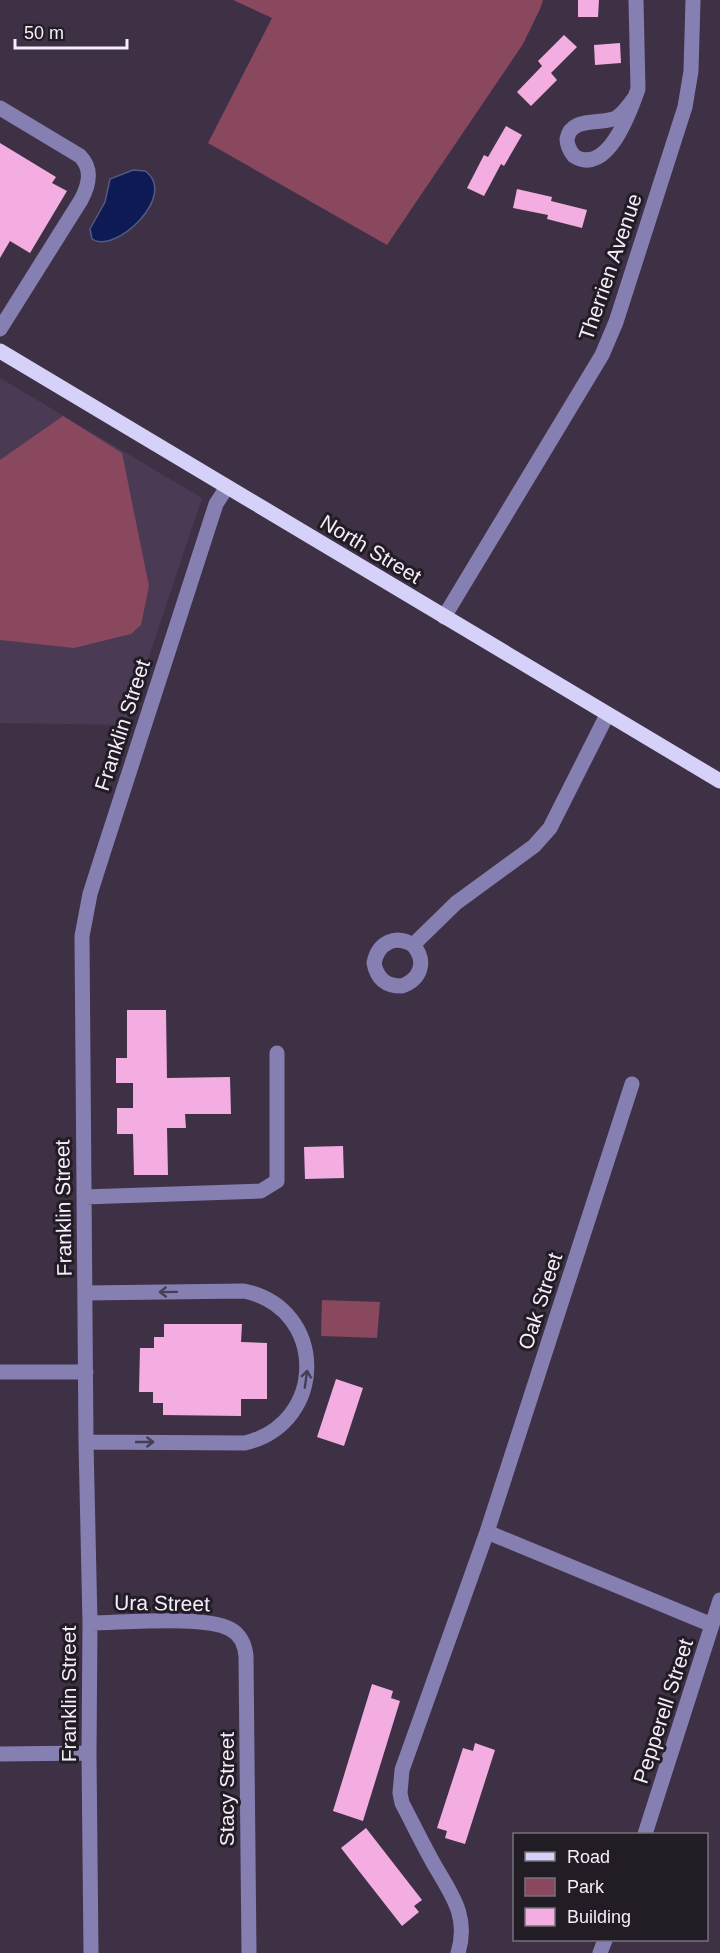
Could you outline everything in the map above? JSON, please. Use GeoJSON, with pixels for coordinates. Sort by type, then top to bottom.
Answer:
{"type":"FeatureCollection","features":[{"type":"Feature","properties":{"kind":"main road","name":"North Street"},"geometry":{"type":"LineString","coordinates":[[0,351],[720,781]]}},
{"type":"Feature","properties":{"kind":"street"},"geometry":{"type":"LineString","coordinates":[[635,97],[618,117],[572,128],[567,144],[574,156],[582,160],[592,159],[607,150],[616,139],[635,97],[638,89],[636,0]]}},
{"type":"Feature","properties":{"kind":"street","name":"Therrien Avenue"},"geometry":{"type":"LineString","coordinates":[[444,618],[602,355],[616,322],[685,107],[691,70],[693,0]]}},
{"type":"Feature","properties":{"kind":"street"},"geometry":{"type":"LineString","coordinates":[[0,108],[81,156],[88,166],[89,176],[81,200],[0,329]]}},
{"type":"Feature","properties":{"kind":"street","name":"Franklin Street"},"geometry":{"type":"LineString","coordinates":[[91,1953],[90,1623],[86,1442],[82,936],[90,894],[111,828],[216,504],[227,487]]}},
{"type":"Feature","properties":{"kind":"street"},"geometry":{"type":"LineString","coordinates":[[413,945],[456,903],[534,846],[550,828],[607,715]]}},
{"type":"Feature","properties":{"kind":"street"},"geometry":{"type":"LineString","coordinates":[[84,1197],[261,1191],[277,1181],[277,1053]]}},
{"type":"Feature","properties":{"kind":"street","name":"Oak Street"},"geometry":{"type":"LineString","coordinates":[[458,1953],[462,1934],[459,1909],[402,1803],[400,1793],[402,1770],[488,1532],[632,1084]]}},
{"type":"Feature","properties":{"kind":"street"},"geometry":{"type":"LineString","coordinates":[[86,1293],[244,1291],[257,1294],[281,1310],[296,1327],[308,1364],[305,1388],[293,1412],[276,1430],[256,1440],[245,1443],[86,1442]]}},
{"type":"Feature","properties":{"kind":"street"},"geometry":{"type":"LineString","coordinates":[[0,1372],[86,1372]]}},
{"type":"Feature","properties":{"kind":"street"},"geometry":{"type":"LineString","coordinates":[[488,1532],[712,1625]]}},
{"type":"Feature","properties":{"kind":"street","name":"Pepperell Street"},"geometry":{"type":"LineString","coordinates":[[645,1833],[720,1600]]}},
{"type":"Feature","properties":{"kind":"street","name":"Ura Street"},"geometry":{"type":"LineString","coordinates":[[90,1623],[198,1621],[216,1623],[232,1630]]}},
{"type":"Feature","properties":{"kind":"street","name":"Stacy Street"},"geometry":{"type":"LineString","coordinates":[[232,1630],[241,1640],[246,1656],[249,1953]]}},
{"type":"Feature","properties":{"kind":"street"},"geometry":{"type":"LineString","coordinates":[[0,1754],[89,1753]]}},
{"type":"Feature","properties":{"kind":"shaded area"},"geometry":{"type":"Polygon","coordinates":[[[133,170],[145,171],[153,181],[154,194],[149,207],[128,231],[102,242],[92,239],[90,229],[105,202],[110,179],[133,170]]]}},
{"type":"Feature","properties":{"kind":"shaded area"},"geometry":{"type":"Polygon","coordinates":[[[0,378],[202,498],[126,725],[0,723],[0,378]]]}},
{"type":"Feature","properties":{"kind":"green space"},"geometry":{"type":"Polygon","coordinates":[[[233,0],[543,0],[523,44],[387,245],[208,143],[272,18],[233,0]]]}},
{"type":"Feature","properties":{"kind":"green space"},"geometry":{"type":"Polygon","coordinates":[[[63,416],[122,453],[149,586],[141,625],[131,634],[74,648],[0,640],[0,460],[63,416]]]}},
{"type":"Feature","properties":{"kind":"green space"},"geometry":{"type":"Polygon","coordinates":[[[322,1300],[380,1302],[377,1338],[321,1336],[322,1300]]]}},
{"type":"Feature","properties":{"kind":"building"},"geometry":{"type":"Polygon","coordinates":[[[578,0],[599,0],[598,17],[578,17],[578,0]]]}},
{"type":"Feature","properties":{"kind":"building"},"geometry":{"type":"Polygon","coordinates":[[[564,35],[577,47],[551,73],[557,80],[531,106],[517,92],[542,66],[538,61],[564,35]]]}},
{"type":"Feature","properties":{"kind":"building"},"geometry":{"type":"Polygon","coordinates":[[[620,43],[621,63],[595,65],[594,45],[620,43]]]}},
{"type":"Feature","properties":{"kind":"building"},"geometry":{"type":"Polygon","coordinates":[[[506,126],[522,135],[504,166],[501,164],[484,196],[467,188],[484,155],[488,157],[506,126]]]}},
{"type":"Feature","properties":{"kind":"building"},"geometry":{"type":"Polygon","coordinates":[[[0,143],[56,177],[52,183],[67,191],[30,253],[10,241],[0,258],[0,143]]]}},
{"type":"Feature","properties":{"kind":"building"},"geometry":{"type":"Polygon","coordinates":[[[517,189],[552,197],[551,201],[587,210],[582,228],[547,219],[548,215],[513,208],[517,189]]]}},
{"type":"Feature","properties":{"kind":"building"},"geometry":{"type":"Polygon","coordinates":[[[127,1010],[166,1010],[167,1078],[230,1077],[231,1114],[185,1114],[186,1128],[167,1128],[168,1175],[134,1175],[133,1134],[117,1134],[117,1108],[133,1108],[133,1083],[116,1083],[116,1058],[127,1058],[127,1010]]]}},
{"type":"Feature","properties":{"kind":"building"},"geometry":{"type":"Polygon","coordinates":[[[343,1146],[344,1178],[305,1179],[304,1147],[343,1146]]]}},
{"type":"Feature","properties":{"kind":"building"},"geometry":{"type":"Polygon","coordinates":[[[164,1324],[242,1324],[241,1342],[267,1343],[267,1399],[241,1399],[241,1416],[163,1415],[163,1403],[153,1403],[153,1392],[139,1392],[140,1348],[154,1348],[154,1337],[164,1337],[164,1324]]]}},
{"type":"Feature","properties":{"kind":"building"},"geometry":{"type":"Polygon","coordinates":[[[336,1379],[363,1388],[344,1446],[317,1437],[336,1379]]]}},
{"type":"Feature","properties":{"kind":"building"},"geometry":{"type":"Polygon","coordinates":[[[372,1684],[393,1691],[391,1698],[400,1701],[363,1821],[333,1811],[372,1684]]]}},
{"type":"Feature","properties":{"kind":"building"},"geometry":{"type":"Polygon","coordinates":[[[475,1743],[495,1750],[465,1844],[445,1838],[447,1831],[437,1828],[463,1748],[473,1751],[475,1743]]]}},
{"type":"Feature","properties":{"kind":"building"},"geometry":{"type":"Polygon","coordinates":[[[366,1828],[422,1900],[414,1906],[419,1912],[402,1926],[341,1848],[366,1828]]]}}]}
